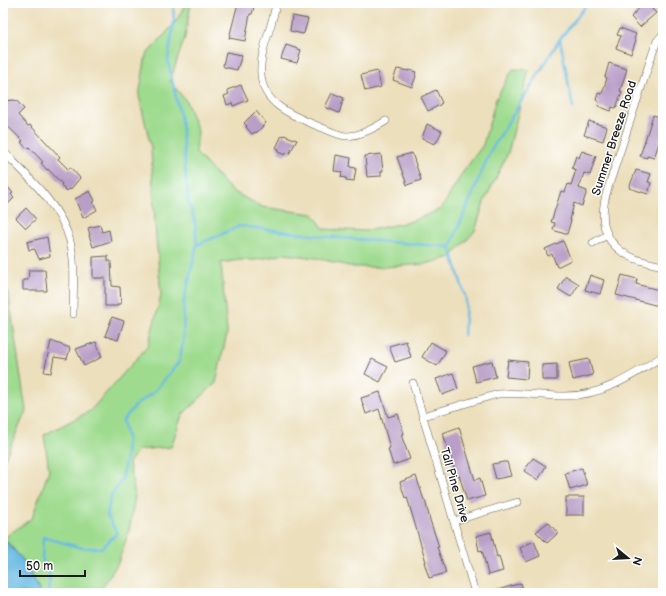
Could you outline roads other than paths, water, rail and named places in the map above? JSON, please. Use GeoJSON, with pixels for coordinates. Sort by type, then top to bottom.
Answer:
{"type":"FeatureCollection","features":[{"type":"Feature","properties":{"kind":"street"},"geometry":{"type":"LineString","coordinates":[[276,3],[263,54],[261,76],[265,90],[274,102],[286,112],[300,119],[334,133],[346,136],[367,131],[386,120]]}},
{"type":"Feature","properties":{"kind":"street","name":"Summer Breeze Road"},"geometry":{"type":"LineString","coordinates":[[663,34],[657,41],[605,199],[603,219],[608,235],[618,249],[636,259],[663,266]]}},
{"type":"Feature","properties":{"kind":"street"},"geometry":{"type":"LineString","coordinates":[[3,151],[54,206],[65,227],[72,254],[73,314]]}},
{"type":"Feature","properties":{"kind":"street"},"geometry":{"type":"LineString","coordinates":[[593,243],[608,235]]}},
{"type":"Feature","properties":{"kind":"street"},"geometry":{"type":"LineString","coordinates":[[423,416],[498,394],[508,393],[578,396],[597,392],[615,385],[663,356]]}},
{"type":"Feature","properties":{"kind":"street","name":"Tall Pine Drive"},"geometry":{"type":"LineString","coordinates":[[413,383],[475,593]]}},
{"type":"Feature","properties":{"kind":"street"},"geometry":{"type":"LineString","coordinates":[[454,521],[518,502]]}},
{"type":"Feature","properties":{"kind":"water"},"geometry":{"type":"Polygon","coordinates":[[[3,538],[23,560],[39,590],[39,593],[3,593],[3,538]]]}},
{"type":"Feature","properties":{"kind":"waterway"},"geometry":{"type":"LineString","coordinates":[[173,3],[174,20],[168,61],[181,120],[188,202],[195,221],[197,245]]}},
{"type":"Feature","properties":{"kind":"waterway"},"geometry":{"type":"LineString","coordinates":[[464,335],[466,299],[450,247],[490,152],[560,39],[588,3]]}},
{"type":"Feature","properties":{"kind":"waterway"},"geometry":{"type":"LineString","coordinates":[[560,39],[573,108]]}},
{"type":"Feature","properties":{"kind":"waterway"},"geometry":{"type":"LineString","coordinates":[[48,593],[50,576],[42,558],[43,537],[82,548],[102,548],[117,533],[107,515],[111,496],[122,479],[126,458],[127,439],[123,420],[137,404],[153,393],[179,362],[183,343],[184,301],[197,245],[240,226],[329,237],[450,247]]}}]}
